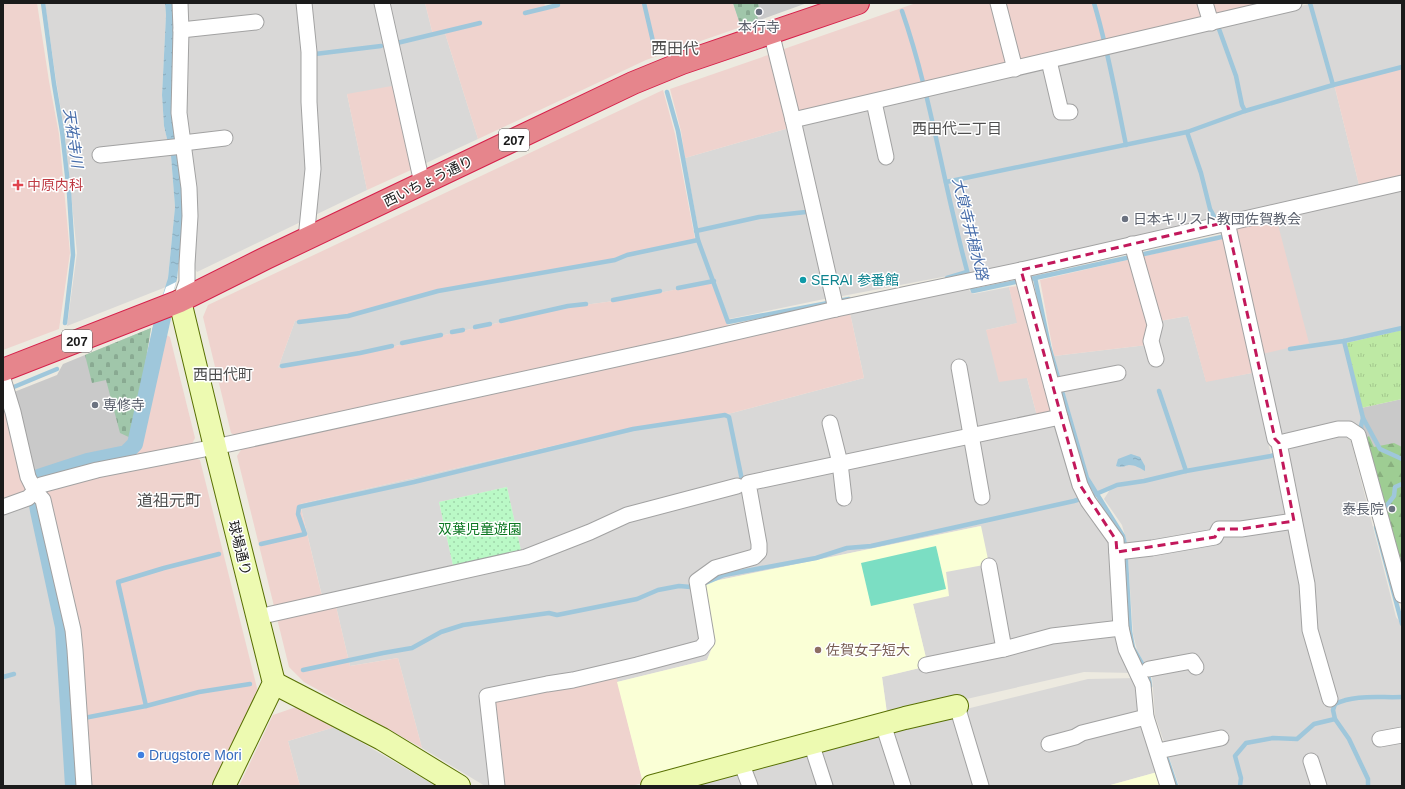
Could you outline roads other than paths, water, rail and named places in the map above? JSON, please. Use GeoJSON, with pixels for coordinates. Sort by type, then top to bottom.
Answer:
{"type":"FeatureCollection","features":[{"type":"Feature","properties":{"kind":"highway","name":"西いちょう通り"},"geometry":{"type":"LineString","coordinates":[[5,382],[151,313],[180,301],[422,183],[633,83],[682,63],[858,3]]}},
{"type":"Feature","properties":{"kind":"street"},"geometry":{"type":"LineString","coordinates":[[180,3],[181,30],[179,113],[189,188],[190,216],[187,282],[180,301]]}},
{"type":"Feature","properties":{"kind":"street"},"geometry":{"type":"LineString","coordinates":[[304,3],[308,52],[313,169],[306,240]]}},
{"type":"Feature","properties":{"kind":"street"},"geometry":{"type":"LineString","coordinates":[[382,3],[422,183]]}},
{"type":"Feature","properties":{"kind":"street"},"geometry":{"type":"LineString","coordinates":[[998,3],[1015,68]]}},
{"type":"Feature","properties":{"kind":"street"},"geometry":{"type":"LineString","coordinates":[[1205,3],[1211,23]]}},
{"type":"Feature","properties":{"kind":"street"},"geometry":{"type":"LineString","coordinates":[[793,120],[1294,3]]}},
{"type":"Feature","properties":{"kind":"street"},"geometry":{"type":"LineString","coordinates":[[181,30],[256,22]]}},
{"type":"Feature","properties":{"kind":"street"},"geometry":{"type":"LineString","coordinates":[[771,32],[793,120],[835,304]]}},
{"type":"Feature","properties":{"kind":"street"},"geometry":{"type":"LineString","coordinates":[[1049,61],[1061,112],[1070,112]]}},
{"type":"Feature","properties":{"kind":"street"},"geometry":{"type":"LineString","coordinates":[[874,102],[886,157]]}},
{"type":"Feature","properties":{"kind":"street"},"geometry":{"type":"LineString","coordinates":[[100,155],[165,148],[225,138]]}},
{"type":"Feature","properties":{"kind":"street"},"geometry":{"type":"LineString","coordinates":[[3,507],[41,485],[97,470],[215,447],[744,331],[835,304],[969,281],[1023,278],[1134,252],[1221,224],[1402,183]]}},
{"type":"Feature","properties":{"kind":"street"},"geometry":{"type":"LineString","coordinates":[[1221,224],[1275,438],[1280,449],[1307,584],[1310,630],[1330,698]]}},
{"type":"Feature","properties":{"kind":"street"},"geometry":{"type":"LineString","coordinates":[[1134,252],[1155,326],[1151,341],[1156,359]]}},
{"type":"Feature","properties":{"kind":"street"},"geometry":{"type":"LineString","coordinates":[[1023,278],[1059,385],[1060,417],[1086,497],[1123,552],[1122,628],[1126,649],[1143,685],[1146,716],[1163,750],[1168,786]]}},
{"type":"Feature","properties":{"kind":"street","name":"球場通り"},"geometry":{"type":"LineString","coordinates":[[180,301],[274,683]]}},
{"type":"Feature","properties":{"kind":"street"},"geometry":{"type":"LineString","coordinates":[[960,367],[970,436],[982,497]]}},
{"type":"Feature","properties":{"kind":"street"},"geometry":{"type":"LineString","coordinates":[[1059,385],[1118,373]]}},
{"type":"Feature","properties":{"kind":"street"},"geometry":{"type":"LineString","coordinates":[[5,382],[34,489],[43,500],[72,630],[75,650],[84,786]]}},
{"type":"Feature","properties":{"kind":"street"},"geometry":{"type":"LineString","coordinates":[[497,786],[487,696],[637,666],[701,648],[707,641],[698,585],[715,568],[756,554],[759,544],[748,483],[1060,417]]}},
{"type":"Feature","properties":{"kind":"street"},"geometry":{"type":"LineString","coordinates":[[830,423],[840,463],[844,498]]}},
{"type":"Feature","properties":{"kind":"street"},"geometry":{"type":"LineString","coordinates":[[1280,449],[1338,429],[1349,429],[1358,435],[1402,595]]}},
{"type":"Feature","properties":{"kind":"street"},"geometry":{"type":"LineString","coordinates":[[258,617],[526,557],[590,532],[627,514],[737,486]]}},
{"type":"Feature","properties":{"kind":"street"},"geometry":{"type":"LineString","coordinates":[[1123,552],[1215,537],[1219,529],[1240,529],[1294,521]]}},
{"type":"Feature","properties":{"kind":"street"},"geometry":{"type":"LineString","coordinates":[[989,566],[1004,649]]}},
{"type":"Feature","properties":{"kind":"street"},"geometry":{"type":"LineString","coordinates":[[926,666],[1004,649],[1052,636],[1122,628]]}},
{"type":"Feature","properties":{"kind":"street"},"geometry":{"type":"LineString","coordinates":[[1149,669],[1192,661],[1196,667]]}},
{"type":"Feature","properties":{"kind":"street"},"geometry":{"type":"LineString","coordinates":[[224,786],[274,683],[382,739],[459,786]]}},
{"type":"Feature","properties":{"kind":"street"},"geometry":{"type":"LineString","coordinates":[[654,786],[681,782],[741,762],[957,706],[981,786]]}},
{"type":"Feature","properties":{"kind":"street"},"geometry":{"type":"LineString","coordinates":[[1049,744],[1075,737],[1082,733],[1146,716]]}},
{"type":"Feature","properties":{"kind":"street"},"geometry":{"type":"LineString","coordinates":[[883,724],[903,786]]}},
{"type":"Feature","properties":{"kind":"street"},"geometry":{"type":"LineString","coordinates":[[1380,739],[1402,734]]}},
{"type":"Feature","properties":{"kind":"street"},"geometry":{"type":"LineString","coordinates":[[1163,750],[1221,738]]}},
{"type":"Feature","properties":{"kind":"street"},"geometry":{"type":"LineString","coordinates":[[811,743],[825,786]]}},
{"type":"Feature","properties":{"kind":"street"},"geometry":{"type":"LineString","coordinates":[[1311,761],[1319,786]]}},
{"type":"Feature","properties":{"kind":"street"},"geometry":{"type":"LineString","coordinates":[[741,762],[750,786]]}},
{"type":"Feature","properties":{"kind":"water"},"geometry":{"type":"Polygon","coordinates":[[[165,3],[173,3],[175,17],[172,102],[173,125],[185,208],[177,279],[162,335],[152,330],[168,278],[175,207],[171,156],[164,126],[162,95],[166,15],[165,3]]]}},
{"type":"Feature","properties":{"kind":"water"},"geometry":{"type":"Polygon","coordinates":[[[1131,454],[1140,457],[1145,466],[1145,471],[1131,465],[1121,467],[1116,466],[1118,459],[1131,454]]]}},
{"type":"Feature","properties":{"kind":"waterway","name":"天祐寺川"},"geometry":{"type":"LineString","coordinates":[[43,3],[62,131],[69,193],[73,255],[65,323]]}},
{"type":"Feature","properties":{"kind":"waterway"},"geometry":{"type":"LineString","coordinates":[[644,3],[655,50]]}},
{"type":"Feature","properties":{"kind":"waterway"},"geometry":{"type":"LineString","coordinates":[[1094,3],[1108,55],[1126,145]]}},
{"type":"Feature","properties":{"kind":"waterway"},"geometry":{"type":"LineString","coordinates":[[1310,3],[1333,85]]}},
{"type":"Feature","properties":{"kind":"waterway"},"geometry":{"type":"LineString","coordinates":[[525,13],[558,5]]}},
{"type":"Feature","properties":{"kind":"waterway","name":"大覚寺井樋水路"},"geometry":{"type":"LineString","coordinates":[[902,11],[924,86],[965,263],[973,291],[1035,278],[1049,346],[1087,478],[1123,536],[1125,544],[1130,632],[1133,648],[1144,667],[1150,686]]}},
{"type":"Feature","properties":{"kind":"waterway"},"geometry":{"type":"LineString","coordinates":[[397,43],[480,23]]}},
{"type":"Feature","properties":{"kind":"waterway"},"geometry":{"type":"LineString","coordinates":[[1219,29],[1236,76],[1242,105],[1245,111]]}},
{"type":"Feature","properties":{"kind":"waterway"},"geometry":{"type":"LineString","coordinates":[[315,54],[381,46]]}},
{"type":"Feature","properties":{"kind":"waterway"},"geometry":{"type":"LineString","coordinates":[[946,182],[1187,132],[1245,111],[1333,85],[1402,67]]}},
{"type":"Feature","properties":{"kind":"waterway"},"geometry":{"type":"LineString","coordinates":[[667,92],[678,131],[698,240],[728,322],[849,299]]}},
{"type":"Feature","properties":{"kind":"waterway"},"geometry":{"type":"LineString","coordinates":[[1187,132],[1201,173],[1210,209],[1217,222]]}},
{"type":"Feature","properties":{"kind":"waterway"},"geometry":{"type":"LineString","coordinates":[[696,231],[759,217],[806,212]]}},
{"type":"Feature","properties":{"kind":"waterway"},"geometry":{"type":"LineString","coordinates":[[1035,278],[1226,236]]}},
{"type":"Feature","properties":{"kind":"waterway"},"geometry":{"type":"LineString","coordinates":[[299,322],[348,316],[438,291],[615,260],[627,255],[698,240]]}},
{"type":"Feature","properties":{"kind":"waterway"},"geometry":{"type":"LineString","coordinates":[[947,278],[967,272]]}},
{"type":"Feature","properties":{"kind":"waterway"},"geometry":{"type":"LineString","coordinates":[[678,288],[714,281]]}},
{"type":"Feature","properties":{"kind":"waterway"},"geometry":{"type":"LineString","coordinates":[[613,300],[660,291]]}},
{"type":"Feature","properties":{"kind":"waterway"},"geometry":{"type":"LineString","coordinates":[[501,321],[568,306],[586,304]]}},
{"type":"Feature","properties":{"kind":"waterway"},"geometry":{"type":"LineString","coordinates":[[73,786],[63,627],[38,511],[33,480],[87,461],[126,453],[135,444],[164,313]]}},
{"type":"Feature","properties":{"kind":"waterway"},"geometry":{"type":"LineString","coordinates":[[475,327],[490,324]]}},
{"type":"Feature","properties":{"kind":"waterway"},"geometry":{"type":"LineString","coordinates":[[1362,433],[1361,426],[1363,418],[1344,341],[1402,328]]}},
{"type":"Feature","properties":{"kind":"waterway"},"geometry":{"type":"LineString","coordinates":[[452,332],[463,330]]}},
{"type":"Feature","properties":{"kind":"waterway"},"geometry":{"type":"LineString","coordinates":[[402,343],[441,335]]}},
{"type":"Feature","properties":{"kind":"waterway"},"geometry":{"type":"LineString","coordinates":[[1290,349],[1344,341]]}},
{"type":"Feature","properties":{"kind":"waterway"},"geometry":{"type":"LineString","coordinates":[[282,366],[392,346]]}},
{"type":"Feature","properties":{"kind":"waterway"},"geometry":{"type":"LineString","coordinates":[[9,389],[57,369]]}},
{"type":"Feature","properties":{"kind":"waterway"},"geometry":{"type":"LineString","coordinates":[[1159,391],[1186,471]]}},
{"type":"Feature","properties":{"kind":"waterway"},"geometry":{"type":"LineString","coordinates":[[261,544],[305,534],[298,514],[299,507],[414,482],[633,429],[725,415],[729,417],[743,485]]}},
{"type":"Feature","properties":{"kind":"waterway"},"geometry":{"type":"LineString","coordinates":[[1363,418],[1380,449],[1402,459]]}},
{"type":"Feature","properties":{"kind":"waterway"},"geometry":{"type":"LineString","coordinates":[[703,584],[724,575],[816,558],[847,548],[871,546],[1074,501],[1117,485],[1271,456],[1278,453]]}},
{"type":"Feature","properties":{"kind":"waterway"},"geometry":{"type":"LineString","coordinates":[[1384,509],[1394,496],[1395,487],[1402,484]]}},
{"type":"Feature","properties":{"kind":"waterway"},"geometry":{"type":"LineString","coordinates":[[1376,527],[1402,624]]}},
{"type":"Feature","properties":{"kind":"waterway"},"geometry":{"type":"LineString","coordinates":[[146,706],[118,582],[164,568],[219,554]]}},
{"type":"Feature","properties":{"kind":"waterway"},"geometry":{"type":"LineString","coordinates":[[303,670],[412,648],[441,632],[463,625],[549,613],[557,615],[637,599],[658,590],[679,586],[696,586]]}},
{"type":"Feature","properties":{"kind":"waterway"},"geometry":{"type":"LineString","coordinates":[[3,677],[14,674]]}},
{"type":"Feature","properties":{"kind":"waterway"},"geometry":{"type":"LineString","coordinates":[[84,718],[146,706],[199,692],[250,684]]}},
{"type":"Feature","properties":{"kind":"waterway"},"geometry":{"type":"LineString","coordinates":[[1368,786],[1368,779],[1349,739],[1335,719],[1333,710],[1335,704],[1351,699],[1368,697],[1402,697]]}},
{"type":"Feature","properties":{"kind":"waterway"},"geometry":{"type":"LineString","coordinates":[[1240,786],[1241,778],[1235,756],[1246,743],[1273,738],[1297,739],[1314,724],[1335,719]]}},
{"type":"Feature","properties":{"kind":"waterway"},"geometry":{"type":"LineString","coordinates":[[1167,759],[1176,786]]}},
{"type":"Feature","properties":{"kind":"place","name":"本行寺"},"geometry":{"type":"Point","coordinates":[759,12]}},
{"type":"Feature","properties":{"kind":"place","name":"中原内科"},"geometry":{"type":"Point","coordinates":[18,185]}},
{"type":"Feature","properties":{"kind":"place","name":"日本キリスト教団佐賀教会"},"geometry":{"type":"Point","coordinates":[1125,219]}},
{"type":"Feature","properties":{"kind":"place","name":"SERAI 参番館"},"geometry":{"type":"Point","coordinates":[803,280]}},
{"type":"Feature","properties":{"kind":"place","name":"専修寺"},"geometry":{"type":"Point","coordinates":[95,405]}},
{"type":"Feature","properties":{"kind":"place","name":"泰長院"},"geometry":{"type":"Point","coordinates":[1392,509]}},
{"type":"Feature","properties":{"kind":"place","name":"佐賀女子短大"},"geometry":{"type":"Point","coordinates":[818,650]}},
{"type":"Feature","properties":{"kind":"place","name":"Drugstore Mori"},"geometry":{"type":"Point","coordinates":[141,755]}},
{"type":"Feature","properties":{"kind":"district","name":"西田代"},"geometry":{"type":"Point","coordinates":[675,48]}},
{"type":"Feature","properties":{"kind":"district","name":"西田代二丁目"},"geometry":{"type":"Point","coordinates":[957,129]}},
{"type":"Feature","properties":{"kind":"district","name":"西田代町"},"geometry":{"type":"Point","coordinates":[223,375]}},
{"type":"Feature","properties":{"kind":"district","name":"道祖元町"},"geometry":{"type":"Point","coordinates":[169,500]}},
{"type":"Feature","properties":{"kind":"park label","name":"双葉児童遊園"},"geometry":{"type":"Point","coordinates":[480,529]}}]}
